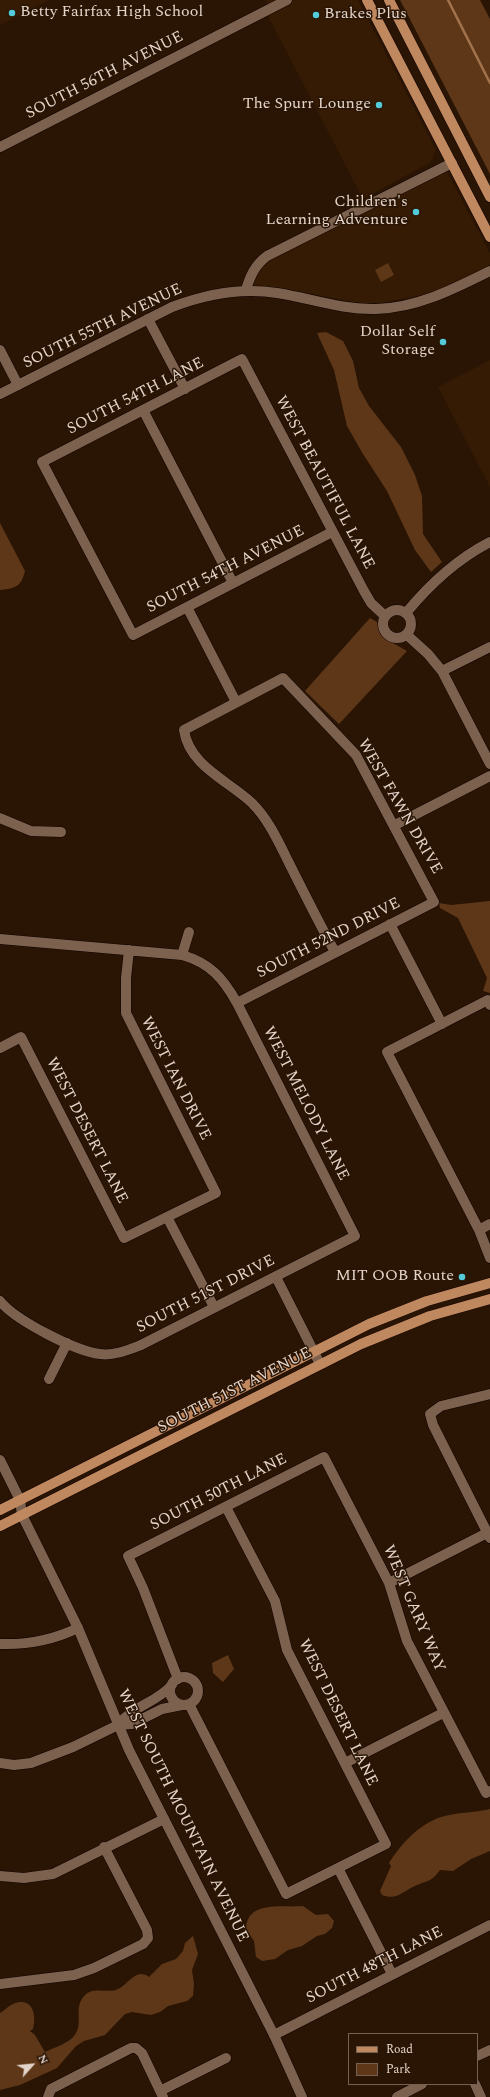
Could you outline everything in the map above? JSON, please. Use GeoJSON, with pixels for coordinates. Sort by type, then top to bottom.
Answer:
{"type":"FeatureCollection","features":[{"type":"Feature","properties":{"kind":"main road"},"geometry":{"type":"LineString","coordinates":[[367,0],[490,237]]}},
{"type":"Feature","properties":{"kind":"main road"},"geometry":{"type":"LineString","coordinates":[[389,0],[490,197]]}},
{"type":"Feature","properties":{"kind":"main road","name":"SOUTH 51ST AVENUE"},"geometry":{"type":"LineString","coordinates":[[0,1510],[314,1351],[404,1310],[490,1283]]}},
{"type":"Feature","properties":{"kind":"main road","name":"SOUTH 51ST AVENUE"},"geometry":{"type":"LineString","coordinates":[[0,1526],[320,1364],[406,1325],[445,1311],[490,1299]]}},
{"type":"Feature","properties":{"kind":"street","name":"SOUTH 56TH AVENUE"},"geometry":{"type":"LineString","coordinates":[[0,146],[287,0]]}},
{"type":"Feature","properties":{"kind":"street"},"geometry":{"type":"LineString","coordinates":[[246,290],[252,272],[259,262],[267,256],[452,163]]}},
{"type":"Feature","properties":{"kind":"street","name":"SOUTH 55TH AVENUE"},"geometry":{"type":"LineString","coordinates":[[0,394],[172,307],[198,298],[246,290],[278,293],[339,307],[377,309],[424,301],[490,271]]}},
{"type":"Feature","properties":{"kind":"street"},"geometry":{"type":"LineString","coordinates":[[148,319],[185,389]]}},
{"type":"Feature","properties":{"kind":"street"},"geometry":{"type":"LineString","coordinates":[[0,350],[18,385]]}},
{"type":"Feature","properties":{"kind":"street","name":"SOUTH 54TH LANE"},"geometry":{"type":"LineString","coordinates":[[133,635],[42,462],[242,359]]}},
{"type":"Feature","properties":{"kind":"street","name":"WEST BEAUTIFUL LANE"},"geometry":{"type":"LineString","coordinates":[[242,359],[332,532],[372,603],[385,616]]}},
{"type":"Feature","properties":{"kind":"street"},"geometry":{"type":"LineString","coordinates":[[143,410],[233,583]]}},
{"type":"Feature","properties":{"kind":"street","name":"SOUTH 54TH AVENUE"},"geometry":{"type":"LineString","coordinates":[[133,635],[332,532]]}},
{"type":"Feature","properties":{"kind":"street"},"geometry":{"type":"LineString","coordinates":[[406,613],[437,580],[458,563],[490,542]]}},
{"type":"Feature","properties":{"kind":"street"},"geometry":{"type":"LineString","coordinates":[[187,607],[236,702],[184,730],[186,742],[201,763],[253,804],[271,827],[335,952]]}},
{"type":"Feature","properties":{"kind":"street"},"geometry":{"type":"LineString","coordinates":[[393,610],[406,613],[411,622],[410,631],[407,635],[398,639],[389,636],[383,629],[382,624],[385,616],[393,610]]}},
{"type":"Feature","properties":{"kind":"street"},"geometry":{"type":"LineString","coordinates":[[407,635],[428,654],[442,671],[490,764]]}},
{"type":"Feature","properties":{"kind":"street"},"geometry":{"type":"LineString","coordinates":[[442,671],[490,646]]}},
{"type":"Feature","properties":{"kind":"street","name":"WEST FAWN DRIVE"},"geometry":{"type":"LineString","coordinates":[[236,702],[283,678],[356,755],[395,825],[434,902]]}},
{"type":"Feature","properties":{"kind":"street"},"geometry":{"type":"LineString","coordinates":[[395,825],[490,776]]}},
{"type":"Feature","properties":{"kind":"street"},"geometry":{"type":"LineString","coordinates":[[0,818],[31,830],[61,832]]}},
{"type":"Feature","properties":{"kind":"street","name":"SOUTH 52ND DRIVE"},"geometry":{"type":"LineString","coordinates":[[237,1003],[434,902]]}},
{"type":"Feature","properties":{"kind":"street"},"geometry":{"type":"LineString","coordinates":[[390,924],[442,1024]]}},
{"type":"Feature","properties":{"kind":"street"},"geometry":{"type":"LineString","coordinates":[[182,955],[189,932]]}},
{"type":"Feature","properties":{"kind":"street","name":"WEST MELODY LANE"},"geometry":{"type":"LineString","coordinates":[[0,939],[182,955],[199,960],[227,986],[237,1003],[355,1236]]}},
{"type":"Feature","properties":{"kind":"street","name":"WEST IAN DRIVE"},"geometry":{"type":"LineString","coordinates":[[129,950],[126,978],[126,1013],[216,1192],[167,1217]]}},
{"type":"Feature","properties":{"kind":"street"},"geometry":{"type":"LineString","coordinates":[[489,1002],[387,1052],[479,1230],[490,1258]]}},
{"type":"Feature","properties":{"kind":"street","name":"WEST DESERT LANE"},"geometry":{"type":"LineString","coordinates":[[0,1048],[21,1037],[124,1238],[167,1217]]}},
{"type":"Feature","properties":{"kind":"street"},"geometry":{"type":"LineString","coordinates":[[167,1217],[214,1307]]}},
{"type":"Feature","properties":{"kind":"street"},"geometry":{"type":"LineString","coordinates":[[479,1230],[490,1224]]}},
{"type":"Feature","properties":{"kind":"street","name":"SOUTH 51ST DRIVE"},"geometry":{"type":"LineString","coordinates":[[0,1301],[16,1316],[67,1343],[91,1353],[118,1353],[141,1345],[355,1236]]}},
{"type":"Feature","properties":{"kind":"street"},"geometry":{"type":"LineString","coordinates":[[276,1276],[320,1364]]}},
{"type":"Feature","properties":{"kind":"street"},"geometry":{"type":"LineString","coordinates":[[49,1379],[67,1343]]}},
{"type":"Feature","properties":{"kind":"street"},"geometry":{"type":"LineString","coordinates":[[389,1583],[489,1536],[433,1425],[430,1414],[441,1406],[490,1394]]}},
{"type":"Feature","properties":{"kind":"street","name":"SOUTH 50TH LANE"},"geometry":{"type":"LineString","coordinates":[[175,1682],[143,1588],[128,1556],[324,1457]]}},
{"type":"Feature","properties":{"kind":"street","name":"WEST GARY WAY"},"geometry":{"type":"LineString","coordinates":[[324,1457],[389,1583],[407,1641],[443,1713],[488,1792]]}},
{"type":"Feature","properties":{"kind":"street","name":"WEST SOUTH MOUNTAIN AVENUE"},"geometry":{"type":"LineString","coordinates":[[0,1460],[20,1500],[22,1515],[78,1628],[118,1725],[274,2035],[302,2097]]}},
{"type":"Feature","properties":{"kind":"street","name":"WEST DESERT LANE"},"geometry":{"type":"LineString","coordinates":[[226,1506],[275,1601],[287,1650],[386,1844],[338,1868]]}},
{"type":"Feature","properties":{"kind":"street"},"geometry":{"type":"LineString","coordinates":[[0,1644],[39,1642],[62,1636],[78,1628]]}},
{"type":"Feature","properties":{"kind":"street"},"geometry":{"type":"LineString","coordinates":[[0,1763],[14,1765],[38,1760],[73,1747],[118,1725],[132,1724],[162,1709],[185,1704],[197,1695],[196,1684],[186,1678],[175,1682],[164,1693],[127,1714],[118,1725]]}},
{"type":"Feature","properties":{"kind":"street"},"geometry":{"type":"LineString","coordinates":[[175,1682],[171,1696],[175,1702],[185,1704]]}},
{"type":"Feature","properties":{"kind":"street"},"geometry":{"type":"LineString","coordinates":[[185,1704],[286,1894],[338,1868],[392,1974]]}},
{"type":"Feature","properties":{"kind":"street"},"geometry":{"type":"LineString","coordinates":[[345,1763],[443,1713]]}},
{"type":"Feature","properties":{"kind":"street"},"geometry":{"type":"LineString","coordinates":[[0,1876],[24,1878],[53,1874],[104,1847],[164,1819]]}},
{"type":"Feature","properties":{"kind":"street"},"geometry":{"type":"LineString","coordinates":[[0,1984],[47,1979],[80,1973],[94,1968],[143,1944],[148,1938],[147,1930],[104,1847]]}},
{"type":"Feature","properties":{"kind":"street","name":"SOUTH 48TH LANE"},"geometry":{"type":"LineString","coordinates":[[274,2035],[490,1925]]}},
{"type":"Feature","properties":{"kind":"street"},"geometry":{"type":"LineString","coordinates":[[48,2096],[51,2089],[131,2048],[136,2048],[142,2053],[161,2094],[226,2058]]}},
{"type":"Feature","properties":{"kind":"street"},"geometry":{"type":"LineString","coordinates":[[478,2056],[490,2050]]}},
{"type":"Feature","properties":{"kind":"street"},"geometry":{"type":"LineString","coordinates":[[397,2097],[420,2085]]}},
{"type":"Feature","properties":{"kind":"street"},"geometry":{"type":"LineString","coordinates":[[476,2085],[482,2097]]}},
{"type":"Feature","properties":{"kind":"shaded area","name":"Betty Fairfax High School"},"geometry":{"type":"Polygon","coordinates":[[[0,0],[49,0],[0,25],[0,0]]]}},
{"type":"Feature","properties":{"kind":"shaded area"},"geometry":{"type":"Polygon","coordinates":[[[266,0],[358,0],[436,150],[431,162],[363,199],[270,20],[266,0]]]}},
{"type":"Feature","properties":{"kind":"shaded area","name":"Children's Learning Adventure"},"geometry":{"type":"Polygon","coordinates":[[[446,170],[490,253],[490,265],[432,293],[380,303],[359,303],[281,288],[253,286],[263,263],[446,170]]]}},
{"type":"Feature","properties":{"kind":"shaded area"},"geometry":{"type":"Polygon","coordinates":[[[490,360],[490,487],[438,387],[490,360]]]}},
{"type":"Feature","properties":{"kind":"green space"},"geometry":{"type":"Polygon","coordinates":[[[400,0],[480,0],[490,19],[490,174],[400,0]]]}},
{"type":"Feature","properties":{"kind":"green space"},"geometry":{"type":"Polygon","coordinates":[[[388,263],[394,275],[381,282],[375,270],[388,263]]]}},
{"type":"Feature","properties":{"kind":"green space"},"geometry":{"type":"Polygon","coordinates":[[[326,332],[343,341],[353,361],[359,388],[369,406],[401,447],[415,475],[422,496],[423,534],[442,562],[431,572],[415,550],[387,491],[347,426],[334,370],[317,333],[326,332]]]}},
{"type":"Feature","properties":{"kind":"green space"},"geometry":{"type":"Polygon","coordinates":[[[0,523],[25,571],[20,584],[0,590],[0,523]]]}},
{"type":"Feature","properties":{"kind":"green space"},"geometry":{"type":"Polygon","coordinates":[[[370,618],[377,622],[384,638],[407,651],[339,724],[305,691],[370,618]]]}},
{"type":"Feature","properties":{"kind":"green space"},"geometry":{"type":"Polygon","coordinates":[[[490,901],[490,993],[483,991],[487,978],[458,918],[440,908],[439,903],[451,905],[490,901]]]}},
{"type":"Feature","properties":{"kind":"green space"},"geometry":{"type":"Polygon","coordinates":[[[228,1655],[234,1669],[223,1682],[213,1673],[212,1663],[228,1655]]]}},
{"type":"Feature","properties":{"kind":"green space"},"geometry":{"type":"Polygon","coordinates":[[[490,1809],[490,1851],[471,1859],[453,1871],[440,1870],[430,1880],[412,1887],[397,1896],[392,1897],[382,1895],[380,1891],[391,1866],[389,1863],[399,1848],[418,1830],[433,1820],[441,1817],[490,1809]]]}},
{"type":"Feature","properties":{"kind":"green space"},"geometry":{"type":"Polygon","coordinates":[[[303,1906],[316,1915],[328,1914],[334,1921],[332,1928],[325,1934],[317,1936],[302,1946],[288,1950],[275,1959],[262,1961],[256,1957],[254,1941],[246,1929],[248,1920],[253,1913],[267,1907],[303,1906]]]}},
{"type":"Feature","properties":{"kind":"green space"},"geometry":{"type":"Polygon","coordinates":[[[193,1936],[198,1954],[192,1970],[194,1984],[193,1996],[187,2001],[168,2006],[160,2012],[151,2015],[132,2012],[125,2014],[105,2035],[84,2041],[76,2046],[57,2068],[20,2085],[0,2090],[0,2013],[9,2006],[19,2002],[29,2004],[32,2008],[34,2018],[33,2029],[30,2031],[35,2035],[45,2052],[67,2042],[74,2036],[79,2024],[79,2009],[81,2000],[85,1995],[89,1992],[97,1990],[110,1991],[118,1989],[136,1975],[144,1974],[149,1977],[162,1964],[176,1959],[183,1951],[185,1943],[193,1936]]]}},
{"type":"Feature","properties":{"kind":"waterway"},"geometry":{"type":"LineString","coordinates":[[448,0],[490,83]]}},
{"type":"Feature","properties":{"kind":"place","name":"Betty Fairfax High School"},"geometry":{"type":"Point","coordinates":[12,13]}},
{"type":"Feature","properties":{"kind":"place","name":"Brakes Plus"},"geometry":{"type":"Point","coordinates":[316,15]}},
{"type":"Feature","properties":{"kind":"place","name":"The Spurr Lounge"},"geometry":{"type":"Point","coordinates":[379,105]}},
{"type":"Feature","properties":{"kind":"place","name":"Children's Learning Adventure"},"geometry":{"type":"Point","coordinates":[416,212]}},
{"type":"Feature","properties":{"kind":"place","name":"Dollar Self Storage"},"geometry":{"type":"Point","coordinates":[443,342]}},
{"type":"Feature","properties":{"kind":"place","name":"MIT OOB Route"},"geometry":{"type":"Point","coordinates":[462,1277]}}]}
